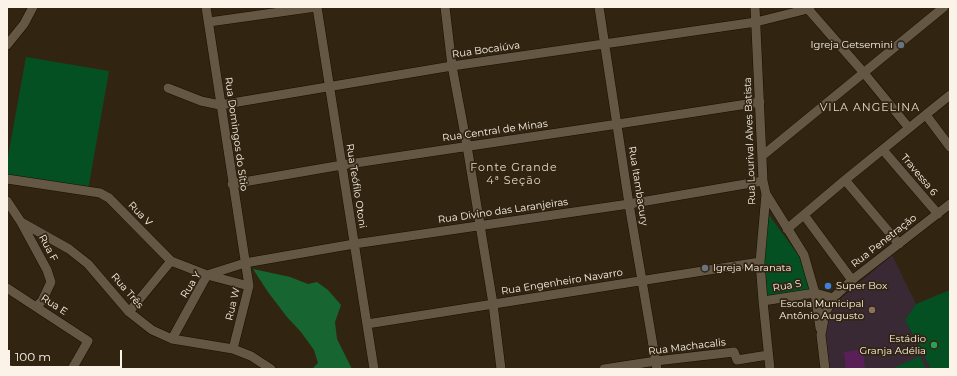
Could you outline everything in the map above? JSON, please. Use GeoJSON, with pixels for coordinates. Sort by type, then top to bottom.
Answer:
{"type":"FeatureCollection","features":[{"type":"Feature","properties":{"kind":"street"},"geometry":{"type":"LineString","coordinates":[[7,45],[24,24],[33,7]]}},
{"type":"Feature","properties":{"kind":"street","name":"Rua Domingos do Sítio"},"geometry":{"type":"LineString","coordinates":[[206,7],[245,263]]}},
{"type":"Feature","properties":{"kind":"street"},"geometry":{"type":"LineString","coordinates":[[209,22],[316,7]]}},
{"type":"Feature","properties":{"kind":"street","name":"Rua Teófilo Otoni"},"geometry":{"type":"LineString","coordinates":[[316,7],[330,86],[374,369]]}},
{"type":"Feature","properties":{"kind":"street"},"geometry":{"type":"LineString","coordinates":[[444,7],[452,66],[467,146],[493,304],[501,369]]}},
{"type":"Feature","properties":{"kind":"street","name":"Rua Itambacury"},"geometry":{"type":"LineString","coordinates":[[599,7],[629,204],[656,365]]}},
{"type":"Feature","properties":{"kind":"street","name":"Rua Lourival Alves Batista"},"geometry":{"type":"LineString","coordinates":[[754,7],[756,22],[763,181],[766,194],[760,262],[762,301],[770,369]]}},
{"type":"Feature","properties":{"kind":"street"},"geometry":{"type":"LineString","coordinates":[[762,156],[944,7]]}},
{"type":"Feature","properties":{"kind":"street"},"geometry":{"type":"LineString","coordinates":[[809,8],[909,128]]}},
{"type":"Feature","properties":{"kind":"street","name":"Rua Bocaiúva"},"geometry":{"type":"LineString","coordinates":[[220,105],[452,66],[756,22],[809,8]]}},
{"type":"Feature","properties":{"kind":"street"},"geometry":{"type":"LineString","coordinates":[[168,88],[200,101],[220,105]]}},
{"type":"Feature","properties":{"kind":"street"},"geometry":{"type":"LineString","coordinates":[[787,229],[950,95]]}},
{"type":"Feature","properties":{"kind":"street","name":"Rua Central de Minas"},"geometry":{"type":"LineString","coordinates":[[232,184],[342,165],[760,102]]}},
{"type":"Feature","properties":{"kind":"street"},"geometry":{"type":"LineString","coordinates":[[926,115],[950,147]]}},
{"type":"Feature","properties":{"kind":"street","name":"Travessa 6"},"geometry":{"type":"LineString","coordinates":[[883,150],[938,214]]}},
{"type":"Feature","properties":{"kind":"street","name":"Rua V"},"geometry":{"type":"LineString","coordinates":[[7,178],[100,193],[109,198],[171,261],[207,275],[249,286]]}},
{"type":"Feature","properties":{"kind":"street"},"geometry":{"type":"LineString","coordinates":[[845,180],[899,244]]}},
{"type":"Feature","properties":{"kind":"street","name":"Rua Divino das Laranjeiras"},"geometry":{"type":"LineString","coordinates":[[245,263],[354,244],[629,204],[763,181]]}},
{"type":"Feature","properties":{"kind":"street"},"geometry":{"type":"LineString","coordinates":[[766,194],[804,255],[815,292],[825,369]]}},
{"type":"Feature","properties":{"kind":"street","name":"Rua F"},"geometry":{"type":"LineString","coordinates":[[7,201],[21,222],[47,270],[51,282],[42,301],[36,307]]}},
{"type":"Feature","properties":{"kind":"street","name":"Rua Penetração"},"geometry":{"type":"LineString","coordinates":[[833,298],[852,280],[950,204]]}},
{"type":"Feature","properties":{"kind":"street"},"geometry":{"type":"LineString","coordinates":[[804,215],[852,280]]}},
{"type":"Feature","properties":{"kind":"street","name":"Rua Três"},"geometry":{"type":"LineString","coordinates":[[21,222],[69,248],[88,264],[129,312],[152,330],[172,339],[233,349],[251,356],[271,369]]}},
{"type":"Feature","properties":{"kind":"street"},"geometry":{"type":"LineString","coordinates":[[129,312],[171,261]]}},
{"type":"Feature","properties":{"kind":"street","name":"Rua Engenheiro Navarro"},"geometry":{"type":"LineString","coordinates":[[366,324],[760,262]]}},
{"type":"Feature","properties":{"kind":"street","name":"Rua Y"},"geometry":{"type":"LineString","coordinates":[[172,339],[207,275],[245,263]]}},
{"type":"Feature","properties":{"kind":"street","name":"Rua W"},"geometry":{"type":"LineString","coordinates":[[233,349],[249,286],[245,263]]}},
{"type":"Feature","properties":{"kind":"street","name":"Rua E"},"geometry":{"type":"LineString","coordinates":[[7,288],[88,341],[72,369]]}},
{"type":"Feature","properties":{"kind":"street"},"geometry":{"type":"LineString","coordinates":[[815,292],[833,298],[825,314],[821,335]]}},
{"type":"Feature","properties":{"kind":"street","name":"Rua S"},"geometry":{"type":"LineString","coordinates":[[762,301],[815,292]]}},
{"type":"Feature","properties":{"kind":"street","name":"Rua Machacalis"},"geometry":{"type":"LineString","coordinates":[[604,369],[656,365],[734,352],[737,360],[768,355]]}},
{"type":"Feature","properties":{"kind":"shaded area","name":"Escola Municipal Antônio Augusto"},"geometry":{"type":"Polygon","coordinates":[[[892,255],[916,304],[905,320],[931,369],[830,369],[825,336],[829,316],[837,302],[892,255]]]}},
{"type":"Feature","properties":{"kind":"green space"},"geometry":{"type":"Polygon","coordinates":[[[26,57],[109,71],[88,190],[7,176],[7,162],[26,57]]]}},
{"type":"Feature","properties":{"kind":"green space"},"geometry":{"type":"Polygon","coordinates":[[[769,215],[799,256],[810,291],[766,296],[763,263],[769,215]]]}},
{"type":"Feature","properties":{"kind":"green space"},"geometry":{"type":"Polygon","coordinates":[[[253,269],[290,277],[308,284],[317,282],[328,290],[341,305],[335,322],[337,339],[352,369],[312,369],[318,363],[314,350],[268,292],[253,269]]]}},
{"type":"Feature","properties":{"kind":"green space","name":"Estádio Granja Adélia"},"geometry":{"type":"Polygon","coordinates":[[[950,290],[950,369],[931,369],[905,320],[916,304],[950,290]]]}},
{"type":"Feature","properties":{"kind":"green space"},"geometry":{"type":"Polygon","coordinates":[[[920,356],[926,369],[894,369],[894,368],[920,356]]]}},
{"type":"Feature","properties":{"kind":"building"},"geometry":{"type":"Polygon","coordinates":[[[863,349],[865,369],[846,369],[844,352],[863,349]]]}},
{"type":"Feature","properties":{"kind":"place","name":"Igreja Getsemini"},"geometry":{"type":"Point","coordinates":[901,45]}},
{"type":"Feature","properties":{"kind":"place","name":"Igreja Maranata"},"geometry":{"type":"Point","coordinates":[705,268]}},
{"type":"Feature","properties":{"kind":"place","name":"Super Box"},"geometry":{"type":"Point","coordinates":[828,286]}},
{"type":"Feature","properties":{"kind":"place","name":"Escola Municipal Antônio Augusto"},"geometry":{"type":"Point","coordinates":[872,310]}},
{"type":"Feature","properties":{"kind":"place","name":"Estádio Granja Adélia"},"geometry":{"type":"Point","coordinates":[934,345]}},
{"type":"Feature","properties":{"kind":"district","name":"VILA ANGELINA"},"geometry":{"type":"Point","coordinates":[870,108]}},
{"type":"Feature","properties":{"kind":"district","name":"Fonte Grande 4ª Seção"},"geometry":{"type":"Point","coordinates":[514,174]}}]}
